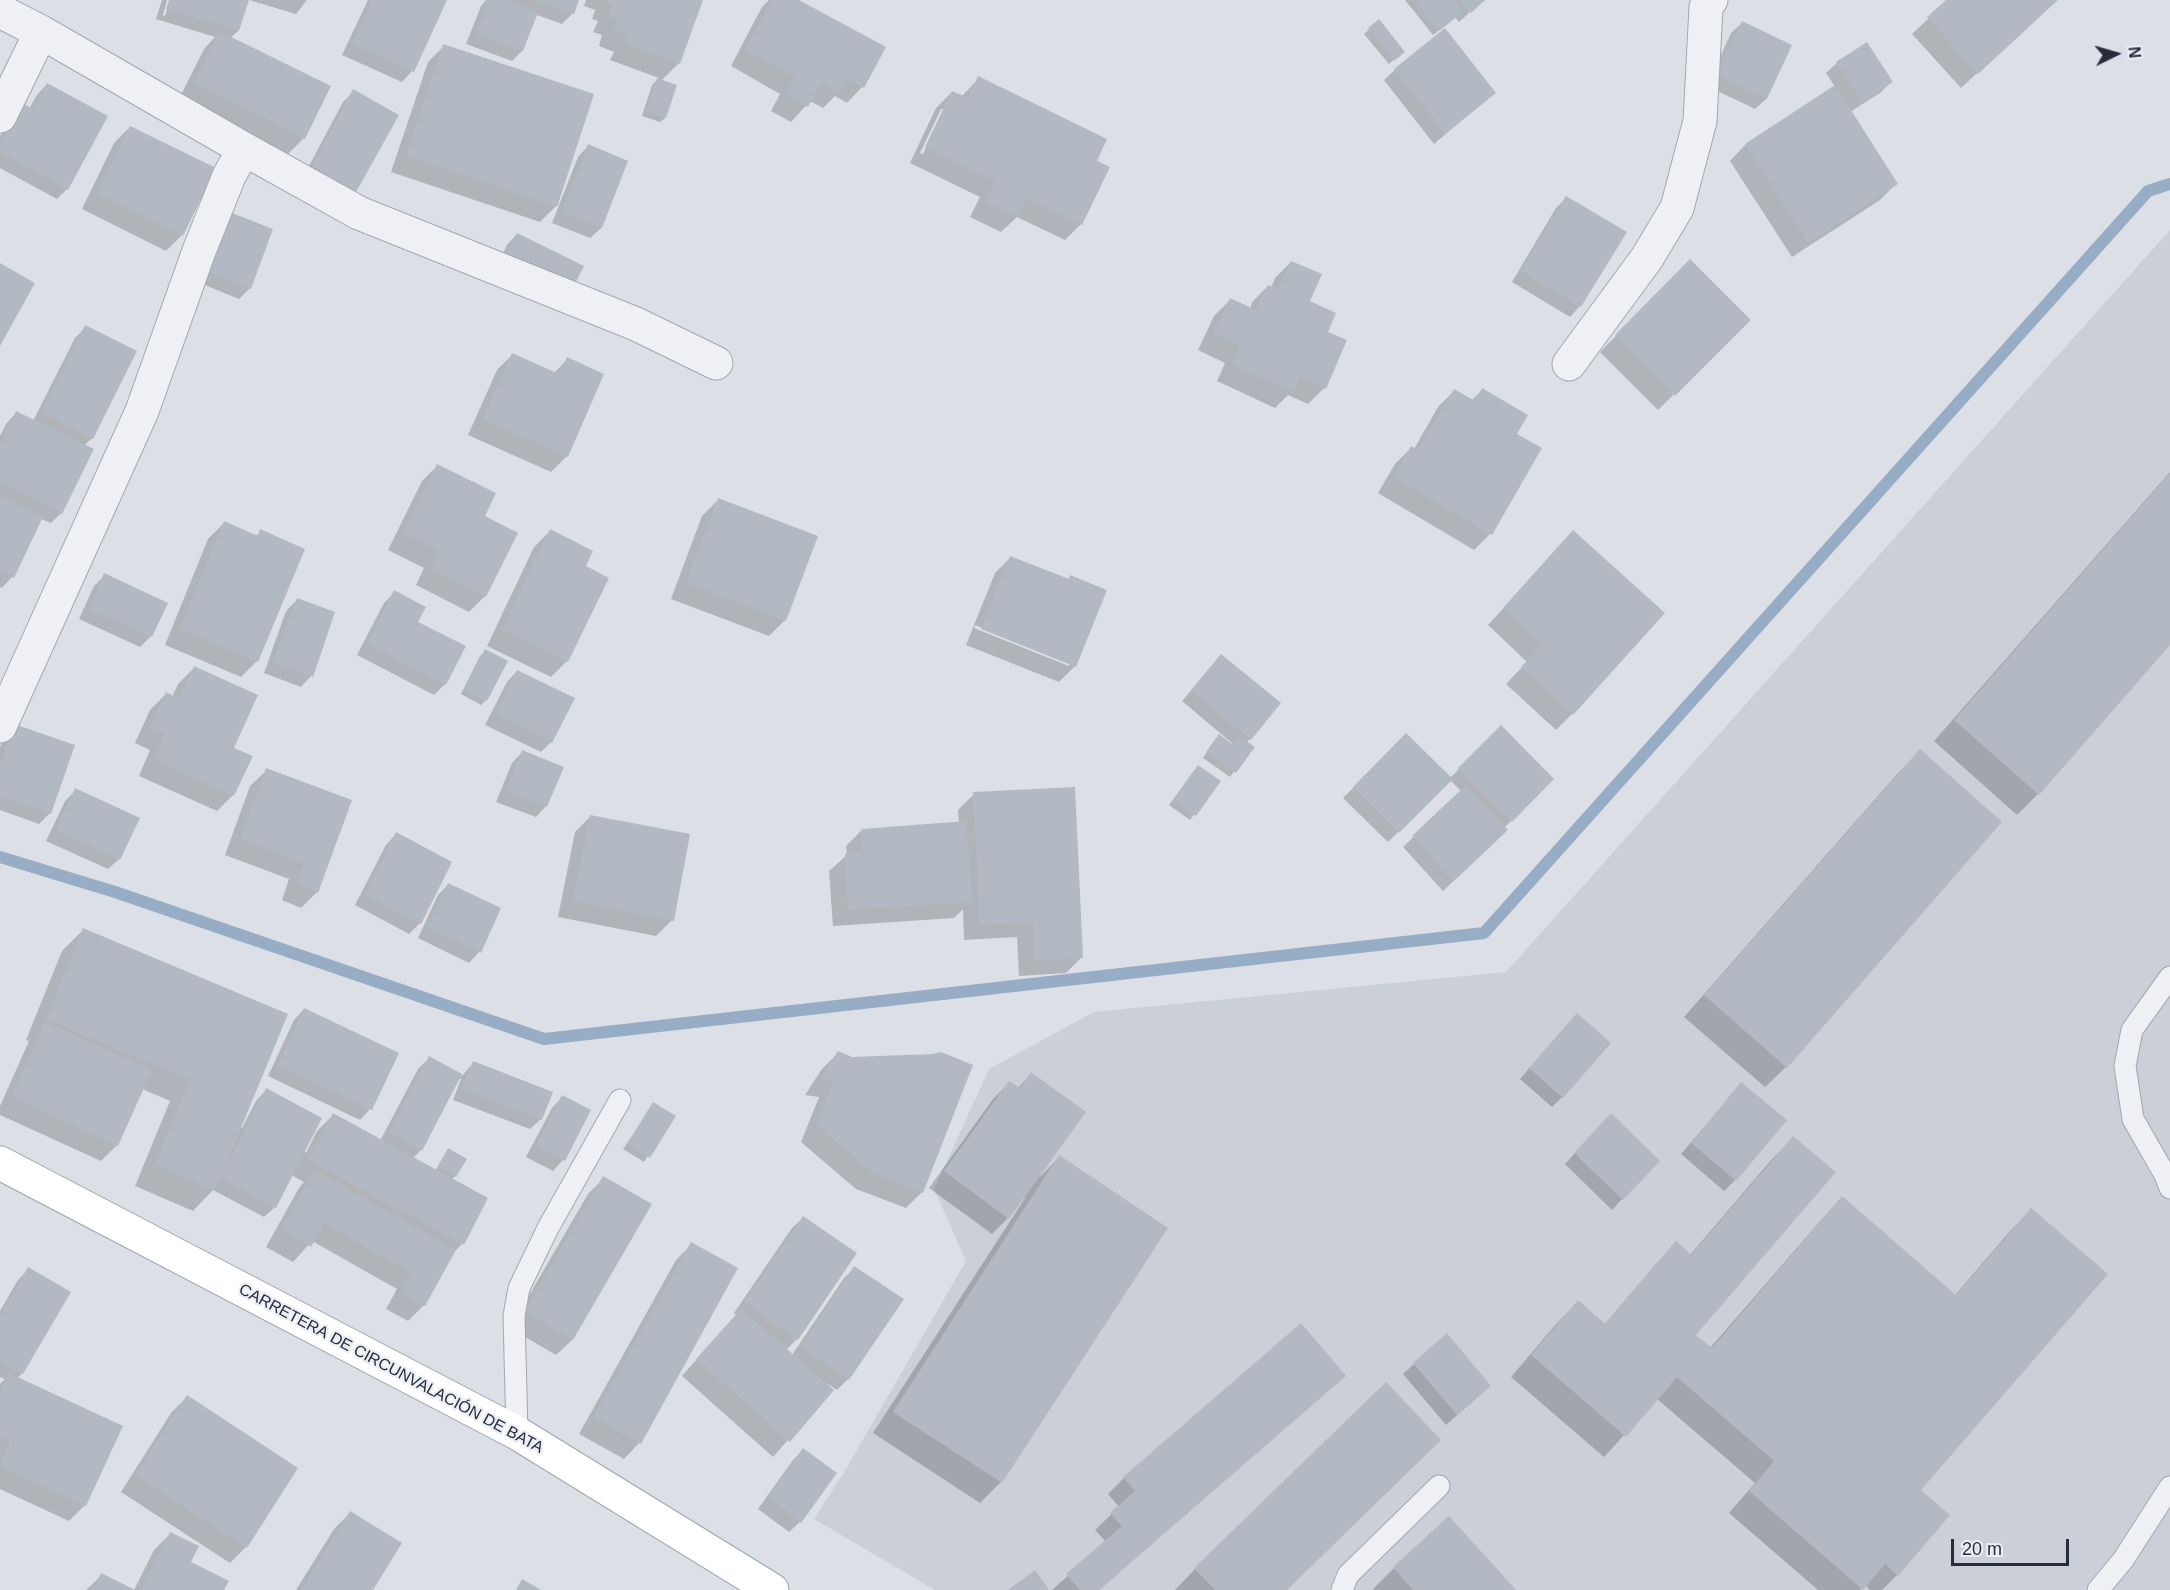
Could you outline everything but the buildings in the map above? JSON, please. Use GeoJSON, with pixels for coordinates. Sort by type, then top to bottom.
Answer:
{"type":"FeatureCollection","features":[{"type":"Feature","properties":{"kind":"main road","name":"CARRETERA DE CIRCUNVALACIÓN DE BATA"},"geometry":{"type":"LineString","coordinates":[[0,1163],[517,1433],[768,1589]]}},
{"type":"Feature","properties":{"kind":"street"},"geometry":{"type":"LineString","coordinates":[[1569,364],[1647,258],[1677,208],[1700,121],[1706,8],[1711,0]]}},
{"type":"Feature","properties":{"kind":"street"},"geometry":{"type":"LineString","coordinates":[[0,11],[41,32],[359,213],[636,324],[716,363]]}},
{"type":"Feature","properties":{"kind":"street"},"geometry":{"type":"LineString","coordinates":[[0,116],[41,32]]}},
{"type":"Feature","properties":{"kind":"street"},"geometry":{"type":"LineString","coordinates":[[0,726],[142,411],[198,251],[229,176],[244,149]]}},
{"type":"Feature","properties":{"kind":"lane"},"geometry":{"type":"LineString","coordinates":[[2170,977],[2132,1030],[2125,1066],[2133,1119],[2170,1188]]}},
{"type":"Feature","properties":{"kind":"lane"},"geometry":{"type":"LineString","coordinates":[[517,1433],[514,1316],[519,1288],[548,1228],[620,1100]]}},
{"type":"Feature","properties":{"kind":"lane"},"geometry":{"type":"LineString","coordinates":[[1342,1590],[1348,1575],[1439,1486]]}},
{"type":"Feature","properties":{"kind":"lane"},"geometry":{"type":"LineString","coordinates":[[2098,1590],[2123,1560],[2170,1488]]}},
{"type":"Feature","properties":{"kind":"shaded area"},"geometry":{"type":"Polygon","coordinates":[[[2170,230],[2170,1590],[935,1590],[814,1519],[843,1474],[966,1261],[934,1189],[989,1069],[1094,1012],[1506,972],[2170,230]]]}},
{"type":"Feature","properties":{"kind":"waterway"},"geometry":{"type":"LineString","coordinates":[[0,857],[115,892],[544,1039],[1484,933],[2148,191],[2170,184]]}}]}
